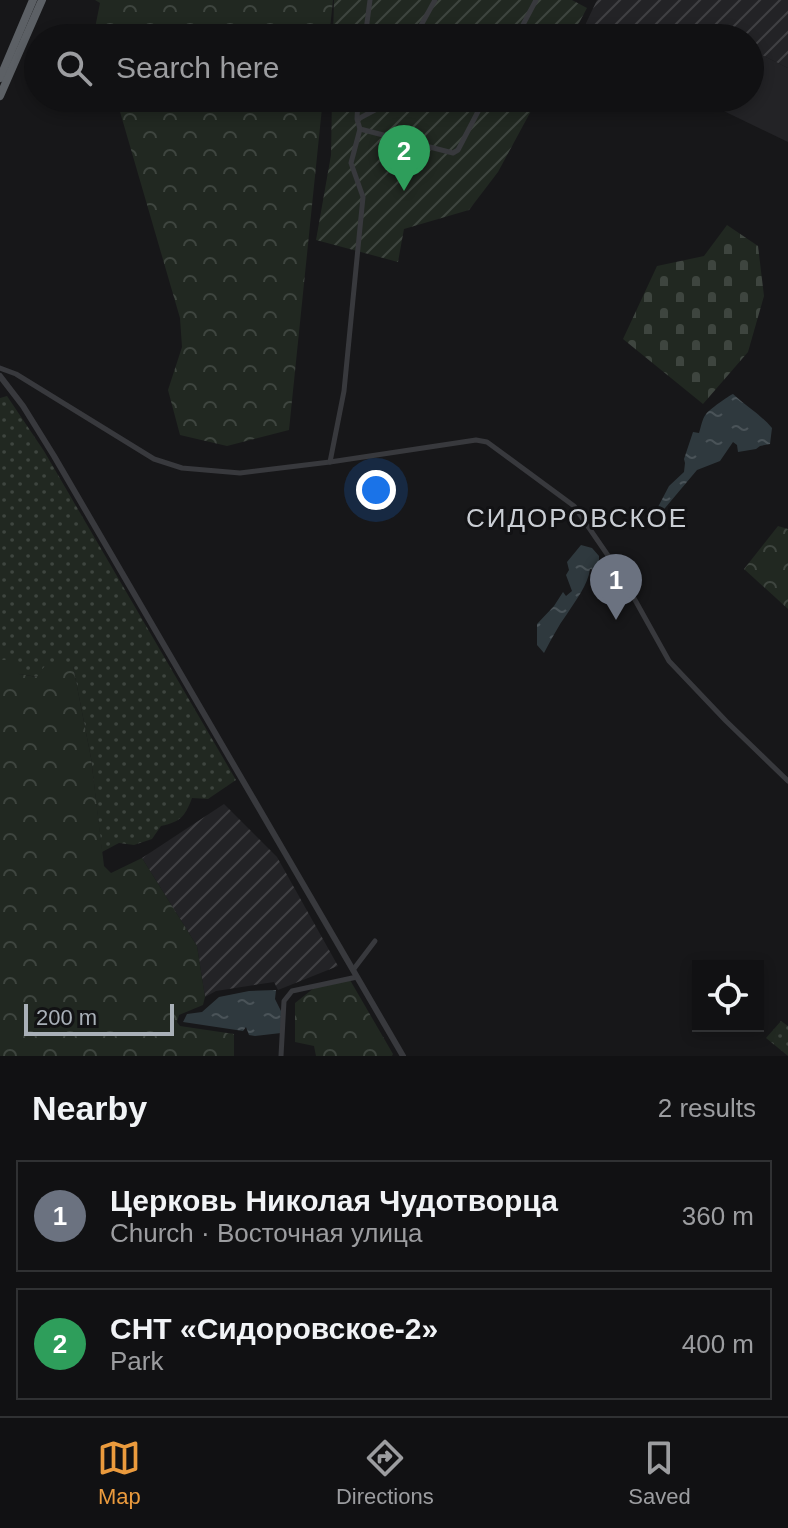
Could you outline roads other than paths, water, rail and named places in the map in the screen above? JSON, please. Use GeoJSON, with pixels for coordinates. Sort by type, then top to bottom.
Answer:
{"type":"FeatureCollection","features":[{"type":"Feature","properties":{"kind":"highway"},"geometry":{"type":"LineString","coordinates":[[0,78],[33,0]]}},
{"type":"Feature","properties":{"kind":"highway"},"geometry":{"type":"LineString","coordinates":[[32,24],[42,0]]}},
{"type":"Feature","properties":{"kind":"highway"},"geometry":{"type":"LineString","coordinates":[[0,96],[24,41]]}},
{"type":"Feature","properties":{"kind":"street"},"geometry":{"type":"LineString","coordinates":[[367,24],[370,0]]}},
{"type":"Feature","properties":{"kind":"street"},"geometry":{"type":"LineString","coordinates":[[422,24],[435,0]]}},
{"type":"Feature","properties":{"kind":"street"},"geometry":{"type":"LineString","coordinates":[[523,24],[536,0]]}},
{"type":"Feature","properties":{"kind":"street"},"geometry":{"type":"LineString","coordinates":[[330,462],[344,391],[363,197],[351,163],[360,129],[357,112]]}},
{"type":"Feature","properties":{"kind":"street"},"geometry":{"type":"LineString","coordinates":[[357,119],[371,112]]}},
{"type":"Feature","properties":{"kind":"street"},"geometry":{"type":"LineString","coordinates":[[360,129],[453,153],[458,150],[478,112]]}},
{"type":"Feature","properties":{"kind":"street"},"geometry":{"type":"LineString","coordinates":[[0,368],[16,374],[154,459],[182,468],[240,473],[476,440],[487,442],[574,506],[620,573],[669,661],[717,713],[788,781]]}},
{"type":"Feature","properties":{"kind":"street"},"geometry":{"type":"LineString","coordinates":[[0,376],[23,406],[60,466],[403,1056]]}},
{"type":"Feature","properties":{"kind":"street"},"geometry":{"type":"LineString","coordinates":[[281,1056],[284,1001],[292,991],[355,973],[375,941]]}},
{"type":"Feature","properties":{"kind":"water"},"geometry":{"type":"Polygon","coordinates":[[[733,394],[772,428],[770,444],[738,452],[733,442],[720,461],[697,470],[660,514],[658,507],[669,486],[684,472],[684,459],[693,432],[699,433],[706,414],[733,394]]]}},
{"type":"Feature","properties":{"kind":"water"},"geometry":{"type":"Polygon","coordinates":[[[581,545],[592,548],[599,556],[599,571],[590,569],[581,592],[544,653],[537,645],[537,624],[563,592],[566,596],[572,591],[566,575],[569,570],[567,562],[581,545]]]}},
{"type":"Feature","properties":{"kind":"water"},"geometry":{"type":"Polygon","coordinates":[[[276,990],[275,999],[282,1013],[281,1033],[255,1036],[249,1035],[246,1027],[243,1031],[183,1022],[187,1014],[202,1012],[219,997],[276,990]]]}},
{"type":"Feature","properties":{"kind":"place","name":"СНТ «Сидоровское-2»"},"geometry":{"type":"Point","coordinates":[404,191]}},
{"type":"Feature","properties":{"kind":"place","name":"Церковь Николая Чудотворца"},"geometry":{"type":"Point","coordinates":[616,620]}},
{"type":"Feature","properties":{"kind":"district","name":"СИДОРОВСКОЕ"},"geometry":{"type":"Point","coordinates":[577,518]}}]}
